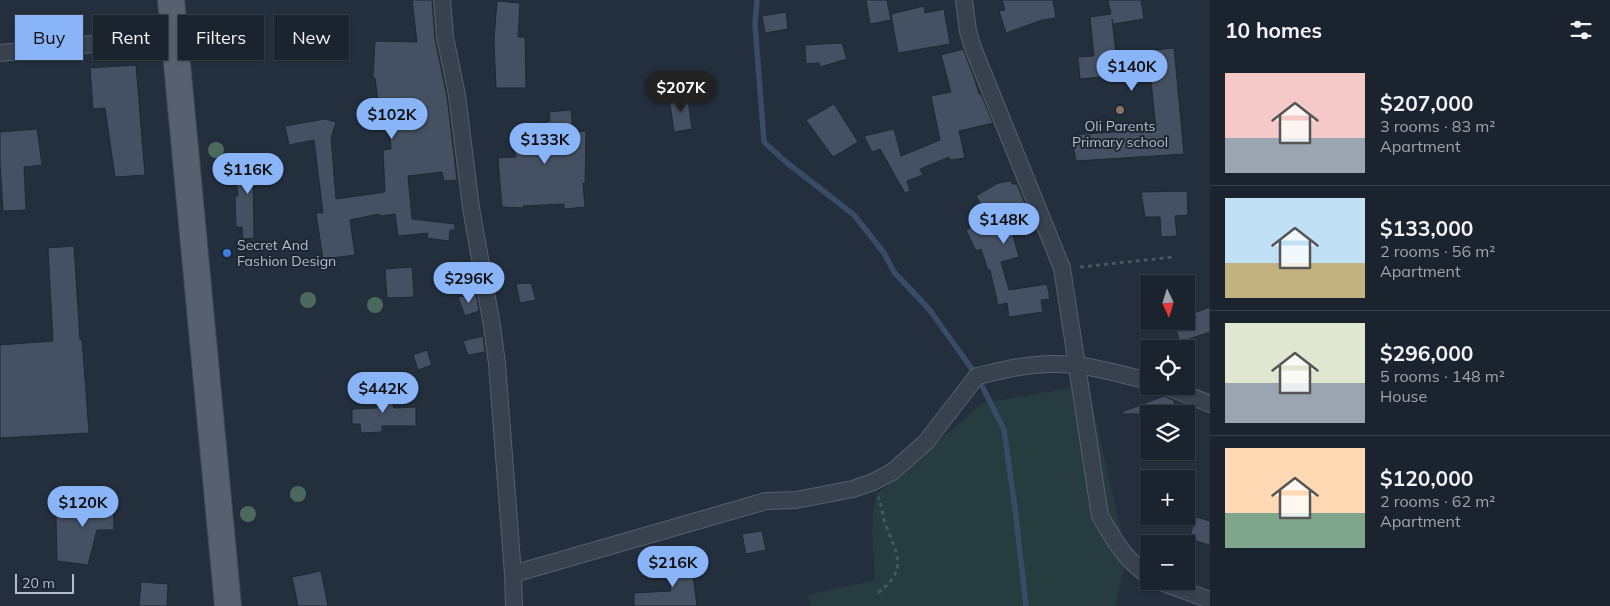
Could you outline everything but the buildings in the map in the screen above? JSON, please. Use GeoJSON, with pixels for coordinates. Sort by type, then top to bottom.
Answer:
{"type":"FeatureCollection","features":[{"type":"Feature","properties":{"kind":"main road"},"geometry":{"type":"LineString","coordinates":[[171,0],[228,606]]}},
{"type":"Feature","properties":{"kind":"street"},"geometry":{"type":"LineString","coordinates":[[442,0],[445,36],[456,95],[471,208],[497,364],[514,606]]}},
{"type":"Feature","properties":{"kind":"street"},"geometry":{"type":"LineString","coordinates":[[964,0],[968,31],[973,48],[1062,268],[1100,516],[1117,546],[1140,570]]}},
{"type":"Feature","properties":{"kind":"street"},"geometry":{"type":"LineString","coordinates":[[0,53],[174,36]]}},
{"type":"Feature","properties":{"kind":"street"},"geometry":{"type":"LineString","coordinates":[[513,574],[766,501],[796,500],[853,489],[873,482],[892,472],[926,442],[977,376],[1025,366],[1058,364],[1112,372],[1140,379]]}},
{"type":"Feature","properties":{"kind":"street"},"geometry":{"type":"LineString","coordinates":[[1188,395],[1210,404]]}},
{"type":"Feature","properties":{"kind":"street"},"geometry":{"type":"LineString","coordinates":[[1179,590],[1210,600]]}},
{"type":"Feature","properties":{"kind":"path"},"geometry":{"type":"LineString","coordinates":[[1062,268],[1174,257]]}},
{"type":"Feature","properties":{"kind":"path"},"geometry":{"type":"LineString","coordinates":[[873,482],[882,505],[884,520],[899,557],[896,571],[891,581],[878,593]]}},
{"type":"Feature","properties":{"kind":"green space"},"geometry":{"type":"Polygon","coordinates":[[[1088,385],[1127,558],[1115,606],[810,606],[808,595],[875,580],[872,534],[873,513],[877,494],[983,403],[1088,385]]]}},
{"type":"Feature","properties":{"kind":"waterway"},"geometry":{"type":"LineString","coordinates":[[757,0],[755,24],[764,142],[786,162],[854,215],[884,253],[894,272],[929,309],[977,376],[1004,430],[1026,606]]}},
{"type":"Feature","properties":{"kind":"place","name":"Oli Parents Primary school"},"geometry":{"type":"Point","coordinates":[1120,110]}},
{"type":"Feature","properties":{"kind":"place","name":"Secret And Fashion Design"},"geometry":{"type":"Point","coordinates":[227,253]}}]}
